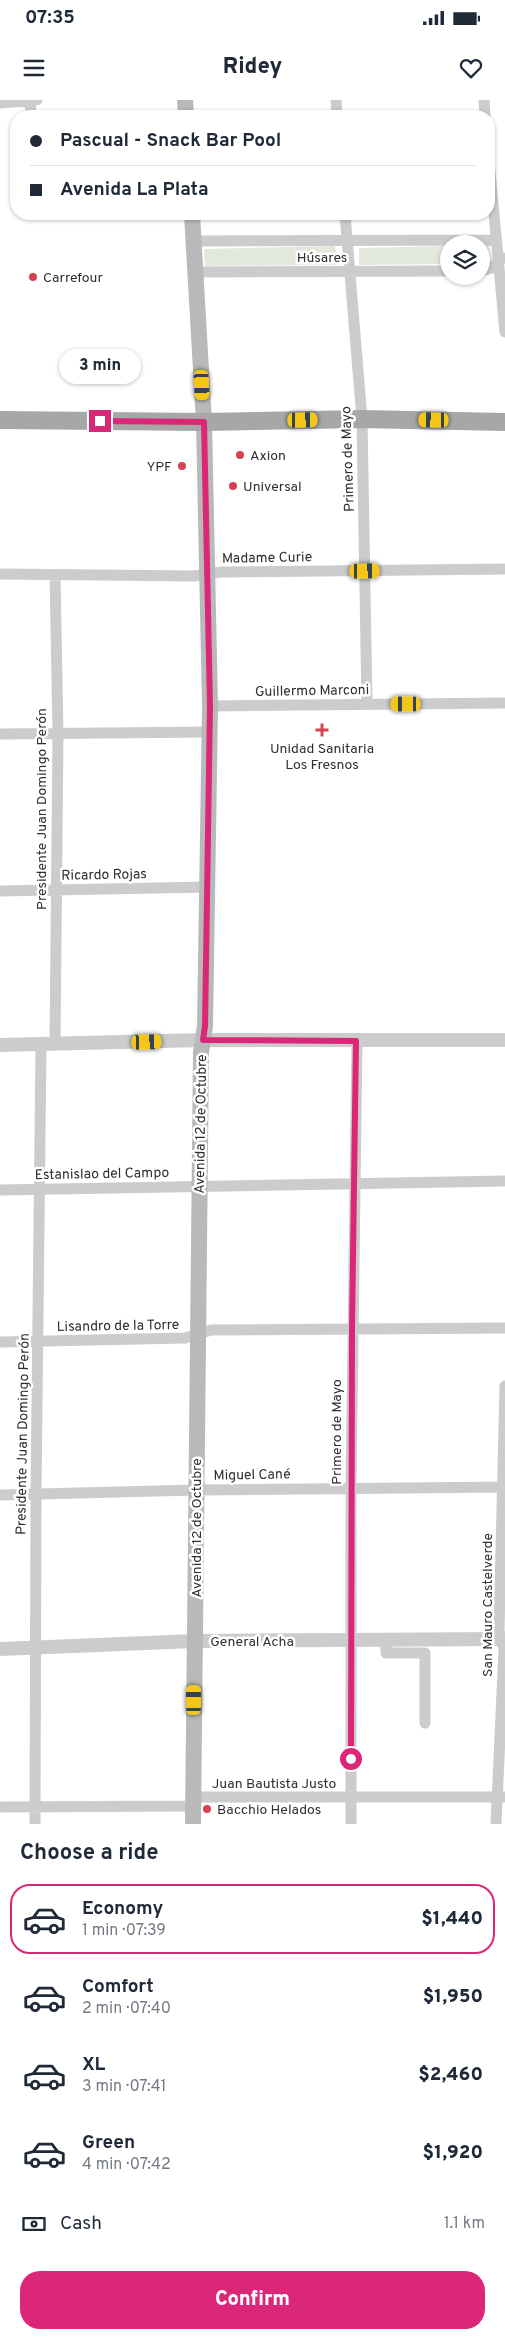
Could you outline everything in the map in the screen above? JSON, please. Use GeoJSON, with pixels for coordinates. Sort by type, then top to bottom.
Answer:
{"type":"FeatureCollection","features":[{"type":"Feature","properties":{"kind":"main road","name":"Avenida 12 de Octubre"},"geometry":{"type":"LineString","coordinates":[[192,220],[204,422],[210,706],[208,887],[197,1335],[193,1824]]}},
{"type":"Feature","properties":{"kind":"main road"},"geometry":{"type":"LineString","coordinates":[[0,420],[204,422],[362,419],[505,422]]}},
{"type":"Feature","properties":{"kind":"street"},"geometry":{"type":"LineString","coordinates":[[0,102],[37,100]]}},
{"type":"Feature","properties":{"kind":"street","name":"Primero de Mayo"},"geometry":{"type":"LineString","coordinates":[[345,220],[362,419],[367,704]]}},
{"type":"Feature","properties":{"kind":"street"},"geometry":{"type":"LineString","coordinates":[[494,220],[496,240],[502,259],[505,332]]}},
{"type":"Feature","properties":{"kind":"street","name":"Húsares"},"geometry":{"type":"LineString","coordinates":[[193,241],[496,240]]}},
{"type":"Feature","properties":{"kind":"street"},"geometry":{"type":"LineString","coordinates":[[490,269],[502,259]]}},
{"type":"Feature","properties":{"kind":"street","name":"Húsares"},"geometry":{"type":"LineString","coordinates":[[195,272],[440,271]]}},
{"type":"Feature","properties":{"kind":"street","name":"Madame Curie"},"geometry":{"type":"LineString","coordinates":[[0,574],[194,576],[221,572],[505,569]]}},
{"type":"Feature","properties":{"kind":"street","name":"Presidente Juan Domingo Perón"},"geometry":{"type":"LineString","coordinates":[[35,1824],[38,1189],[56,890],[58,733],[55,575]]}},
{"type":"Feature","properties":{"kind":"street","name":"Guillermo Marconi"},"geometry":{"type":"LineString","coordinates":[[210,706],[505,703]]}},
{"type":"Feature","properties":{"kind":"street"},"geometry":{"type":"LineString","coordinates":[[0,734],[210,732]]}},
{"type":"Feature","properties":{"kind":"street","name":"Ricardo Rojas"},"geometry":{"type":"LineString","coordinates":[[0,891],[208,887]]}},
{"type":"Feature","properties":{"kind":"street"},"geometry":{"type":"LineString","coordinates":[[0,1046],[203,1040],[505,1040]]}},
{"type":"Feature","properties":{"kind":"street","name":"Primero de Mayo"},"geometry":{"type":"LineString","coordinates":[[351,1824],[352,1329],[356,1041]]}},
{"type":"Feature","properties":{"kind":"street","name":"Estanislao del Campo"},"geometry":{"type":"LineString","coordinates":[[0,1190],[505,1181]]}},
{"type":"Feature","properties":{"kind":"street","name":"Lisandro de la Torre"},"geometry":{"type":"LineString","coordinates":[[0,1342],[185,1338],[211,1330],[505,1328]]}},
{"type":"Feature","properties":{"kind":"street","name":"San Mauro Castelverde"},"geometry":{"type":"LineString","coordinates":[[496,1824],[501,1797],[504,1649],[500,1631],[505,1386]]}},
{"type":"Feature","properties":{"kind":"street","name":"Miguel Cané"},"geometry":{"type":"LineString","coordinates":[[0,1495],[196,1490],[504,1487]]}},
{"type":"Feature","properties":{"kind":"street","name":"General Acha"},"geometry":{"type":"LineString","coordinates":[[0,1649],[195,1642],[503,1639]]}},
{"type":"Feature","properties":{"kind":"street"},"geometry":{"type":"LineString","coordinates":[[386,1640],[386,1653],[425,1653],[425,1723]]}},
{"type":"Feature","properties":{"kind":"street","name":"Juan Bautista Justo"},"geometry":{"type":"LineString","coordinates":[[0,1807],[351,1798],[501,1797]]}},
{"type":"Feature","properties":{"kind":"shaded area"},"geometry":{"type":"Polygon","coordinates":[[[335,246],[339,265],[205,266],[204,249],[335,246]]]}},
{"type":"Feature","properties":{"kind":"shaded area"},"geometry":{"type":"Polygon","coordinates":[[[440,246],[440,264],[359,265],[359,248],[440,246]]]}},
{"type":"Feature","properties":{"kind":"shaded area"},"geometry":{"type":"Polygon","coordinates":[[[490,250],[493,264],[490,264],[490,250]]]}},
{"type":"Feature","properties":{"kind":"place","name":"Carrefour"},"geometry":{"type":"Point","coordinates":[33,277]}},
{"type":"Feature","properties":{"kind":"place","name":"Axion"},"geometry":{"type":"Point","coordinates":[240,455]}},
{"type":"Feature","properties":{"kind":"place","name":"YPF"},"geometry":{"type":"Point","coordinates":[182,466]}},
{"type":"Feature","properties":{"kind":"place","name":"Universal"},"geometry":{"type":"Point","coordinates":[233,486]}},
{"type":"Feature","properties":{"kind":"place","name":"Unidad Sanitaria Los Fresnos"},"geometry":{"type":"Point","coordinates":[322,730]}},
{"type":"Feature","properties":{"kind":"place","name":"Bacchio Helados"},"geometry":{"type":"Point","coordinates":[207,1809]}},
{"type":"Feature","properties":{"kind":"route"},"geometry":{"type":"LineString","coordinates":[[100,421],[204,422],[210,778],[205,1026],[203,1040],[356,1041],[352,1329],[351,1759]]}}]}
